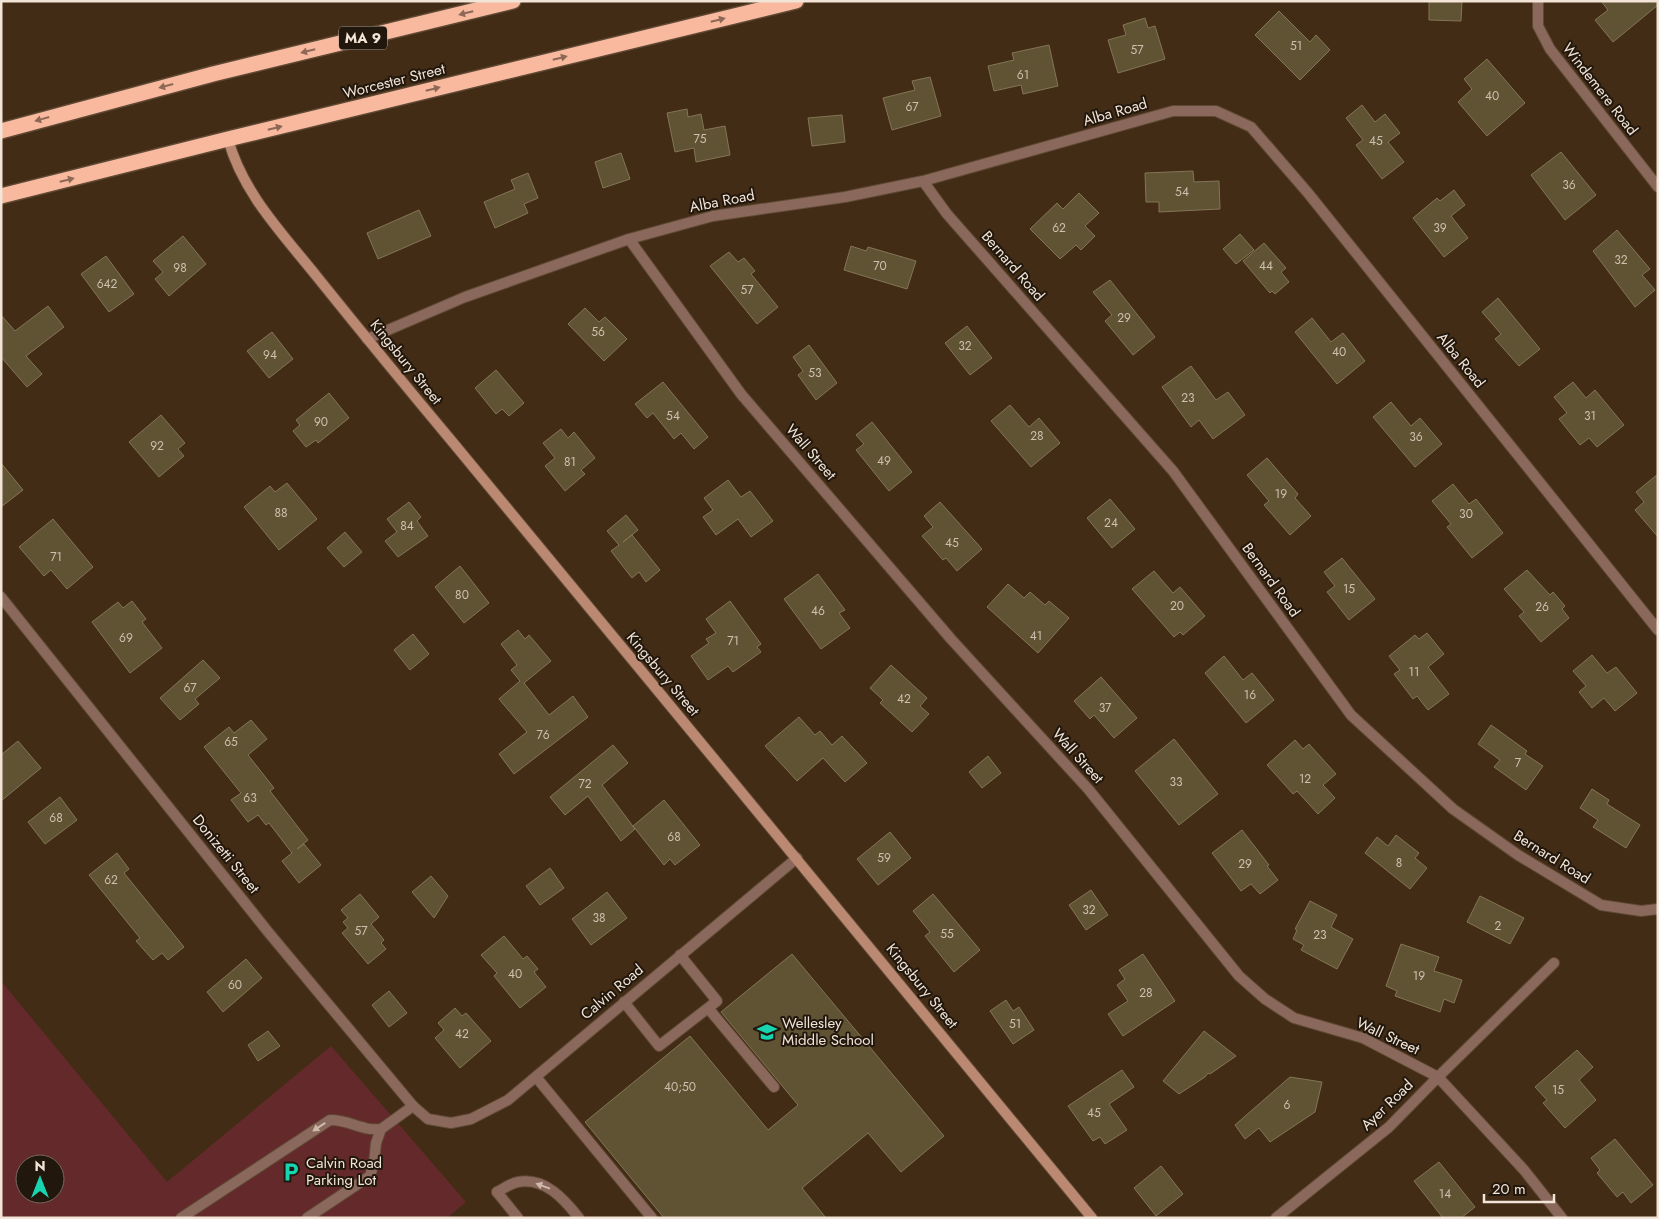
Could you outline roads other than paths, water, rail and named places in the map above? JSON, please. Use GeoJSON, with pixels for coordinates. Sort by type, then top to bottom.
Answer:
{"type":"FeatureCollection","features":[{"type":"Feature","properties":{"kind":"highway","name":"MA 9"},"geometry":{"type":"LineString","coordinates":[[1,131],[213,74],[513,1]]}},
{"type":"Feature","properties":{"kind":"highway","name":"Worcester Street"},"geometry":{"type":"LineString","coordinates":[[1,196],[796,1]]}},
{"type":"Feature","properties":{"kind":"main road","name":"Kingsbury Street"},"geometry":{"type":"LineString","coordinates":[[228,139],[239,170],[254,198],[367,339],[1092,1218]]}},
{"type":"Feature","properties":{"kind":"street","name":"Windemere Road"},"geometry":{"type":"LineString","coordinates":[[1538,1],[1538,26],[1550,49],[1658,187]]}},
{"type":"Feature","properties":{"kind":"street","name":"Alba Road"},"geometry":{"type":"LineString","coordinates":[[367,339],[465,298],[629,239],[712,216],[845,197],[923,181],[1173,111],[1216,111],[1251,127],[1308,193],[1658,630]]}},
{"type":"Feature","properties":{"kind":"street","name":"Bernard Road"},"geometry":{"type":"LineString","coordinates":[[923,181],[947,214],[1173,471],[1351,715],[1453,809],[1518,854],[1601,905],[1641,911],[1658,909]]}},
{"type":"Feature","properties":{"kind":"street","name":"Wall Street"},"geometry":{"type":"LineString","coordinates":[[629,239],[741,394],[951,639],[1090,790],[1239,976],[1265,999],[1294,1018],[1363,1038],[1438,1077],[1524,1170],[1562,1218]]}},
{"type":"Feature","properties":{"kind":"street","name":"Donizetti Street"},"geometry":{"type":"LineString","coordinates":[[1,597],[269,933],[413,1106],[428,1119],[435,1120]]}},
{"type":"Feature","properties":{"kind":"street","name":"Calvin Road"},"geometry":{"type":"LineString","coordinates":[[435,1120],[451,1123],[471,1119],[508,1100],[796,858]]}},
{"type":"Feature","properties":{"kind":"street"},"geometry":{"type":"LineString","coordinates":[[624,1002],[659,1046],[717,1001],[680,954]]}},
{"type":"Feature","properties":{"kind":"street","name":"Ayer Road"},"geometry":{"type":"LineString","coordinates":[[1276,1218],[1389,1127],[1554,963]]}},
{"type":"Feature","properties":{"kind":"street"},"geometry":{"type":"LineString","coordinates":[[708,1008],[774,1087]]}},
{"type":"Feature","properties":{"kind":"street"},"geometry":{"type":"LineString","coordinates":[[536,1077],[652,1218]]}},
{"type":"Feature","properties":{"kind":"street"},"geometry":{"type":"LineString","coordinates":[[307,1218],[370,1176],[374,1164],[376,1142],[381,1129],[413,1106]]}},
{"type":"Feature","properties":{"kind":"street"},"geometry":{"type":"LineString","coordinates":[[182,1218],[330,1120],[349,1122],[366,1129],[381,1129]]}},
{"type":"Feature","properties":{"kind":"street"},"geometry":{"type":"LineString","coordinates":[[518,1218],[497,1192],[518,1182],[532,1182],[548,1187],[565,1200],[579,1218]]}},
{"type":"Feature","properties":{"kind":"place","name":"Wellesley Middle School"},"geometry":{"type":"Point","coordinates":[767,1032]}},
{"type":"Feature","properties":{"kind":"place","name":"Calvin Road Parking Lot"},"geometry":{"type":"Point","coordinates":[291,1172]}}]}
